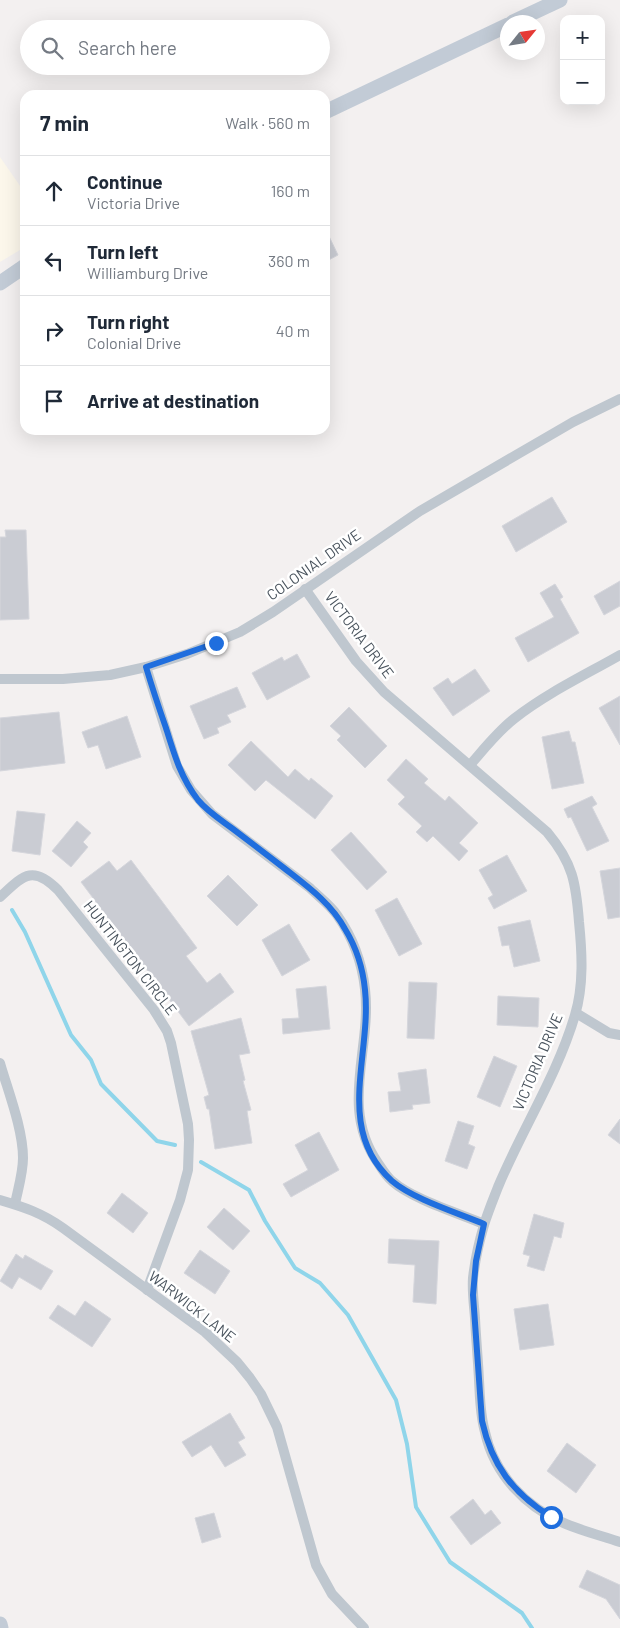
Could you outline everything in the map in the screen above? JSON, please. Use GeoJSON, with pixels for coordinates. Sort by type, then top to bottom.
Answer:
{"type":"FeatureCollection","features":[{"type":"Feature","properties":{"kind":"main road"},"geometry":{"type":"LineString","coordinates":[[528,15],[560,0]]}},
{"type":"Feature","properties":{"kind":"main road"},"geometry":{"type":"LineString","coordinates":[[330,110],[500,29]]}},
{"type":"Feature","properties":{"kind":"main road"},"geometry":{"type":"LineString","coordinates":[[0,283],[20,269]]}},
{"type":"Feature","properties":{"kind":"main road"},"geometry":{"type":"LineString","coordinates":[[0,1624],[1,1628]]}},
{"type":"Feature","properties":{"kind":"street","name":"COLONIAL DRIVE"},"geometry":{"type":"LineString","coordinates":[[0,679],[63,679],[110,675],[146,667],[187,654],[240,632],[266,617],[420,511],[573,422],[620,399]]}},
{"type":"Feature","properties":{"kind":"street","name":"VICTORIA DRIVE"},"geometry":{"type":"LineString","coordinates":[[305,589],[356,661],[374,682],[403,710],[547,832],[559,846],[569,864],[576,884],[582,948],[582,972],[576,1014],[552,1076],[508,1164],[484,1224],[476,1261],[473,1295],[482,1421],[490,1449],[504,1476],[524,1499],[537,1508],[566,1524],[620,1542]]}},
{"type":"Feature","properties":{"kind":"street"},"geometry":{"type":"LineString","coordinates":[[470,765],[505,726],[516,717],[546,697],[620,655]]}},
{"type":"Feature","properties":{"kind":"street"},"geometry":{"type":"LineString","coordinates":[[146,667],[178,766],[191,790],[212,814],[310,888],[336,914],[355,949],[362,970],[365,990],[358,1093],[359,1115],[362,1131],[373,1156],[392,1181],[404,1190],[484,1224]]}},
{"type":"Feature","properties":{"kind":"street","name":"HUNTINGTON CIRCLE"},"geometry":{"type":"LineString","coordinates":[[0,897],[18,880],[26,876],[33,874],[49,881],[154,1010],[167,1031],[188,1124],[189,1163],[180,1200],[147,1290]]}},
{"type":"Feature","properties":{"kind":"street"},"geometry":{"type":"LineString","coordinates":[[576,1014],[608,1033],[620,1034]]}},
{"type":"Feature","properties":{"kind":"street"},"geometry":{"type":"LineString","coordinates":[[0,1063],[23,1147],[21,1175],[15,1204]]}},
{"type":"Feature","properties":{"kind":"street","name":"WARWICK LANE"},"geometry":{"type":"LineString","coordinates":[[0,1200],[25,1207],[50,1219],[205,1332],[221,1346],[250,1378],[261,1394],[277,1427],[316,1564],[332,1594],[362,1627]]}},
{"type":"Feature","properties":{"kind":"shaded area"},"geometry":{"type":"Polygon","coordinates":[[[0,157],[20,186],[20,250],[0,262],[0,157]]]}},
{"type":"Feature","properties":{"kind":"building"},"geometry":{"type":"Polygon","coordinates":[[[330,238],[338,255],[330,259],[330,238]]]}},
{"type":"Feature","properties":{"kind":"building"},"geometry":{"type":"Polygon","coordinates":[[[552,497],[567,522],[516,552],[502,526],[552,497]]]}},
{"type":"Feature","properties":{"kind":"building"},"geometry":{"type":"Polygon","coordinates":[[[5,530],[26,530],[29,619],[0,620],[0,537],[6,537],[5,530]]]}},
{"type":"Feature","properties":{"kind":"building"},"geometry":{"type":"Polygon","coordinates":[[[620,581],[620,606],[604,615],[594,596],[620,581]]]}},
{"type":"Feature","properties":{"kind":"building"},"geometry":{"type":"Polygon","coordinates":[[[555,584],[563,597],[560,599],[579,633],[528,662],[515,638],[554,617],[540,593],[555,584]]]}},
{"type":"Feature","properties":{"kind":"building"},"geometry":{"type":"Polygon","coordinates":[[[297,654],[310,677],[267,700],[252,673],[282,657],[284,661],[297,654]]]}},
{"type":"Feature","properties":{"kind":"building"},"geometry":{"type":"Polygon","coordinates":[[[475,669],[490,691],[453,716],[433,688],[448,678],[452,684],[475,669]]]}},
{"type":"Feature","properties":{"kind":"building"},"geometry":{"type":"Polygon","coordinates":[[[237,687],[246,707],[227,715],[231,722],[217,728],[219,733],[204,739],[190,706],[237,687]]]}},
{"type":"Feature","properties":{"kind":"building"},"geometry":{"type":"Polygon","coordinates":[[[620,696],[620,745],[599,708],[620,696]]]}},
{"type":"Feature","properties":{"kind":"building"},"geometry":{"type":"Polygon","coordinates":[[[349,707],[387,746],[365,768],[337,740],[341,736],[330,726],[349,707]]]}},
{"type":"Feature","properties":{"kind":"building"},"geometry":{"type":"Polygon","coordinates":[[[59,712],[65,763],[0,771],[0,718],[59,712]]]}},
{"type":"Feature","properties":{"kind":"building"},"geometry":{"type":"Polygon","coordinates":[[[127,716],[141,757],[106,769],[98,745],[88,748],[82,732],[127,716]]]}},
{"type":"Feature","properties":{"kind":"building"},"geometry":{"type":"Polygon","coordinates":[[[569,731],[572,742],[575,742],[584,783],[552,789],[542,737],[569,731]]]}},
{"type":"Feature","properties":{"kind":"building"},"geometry":{"type":"Polygon","coordinates":[[[251,741],[288,777],[295,769],[309,781],[311,778],[333,796],[315,819],[266,780],[255,791],[228,765],[251,741]]]}},
{"type":"Feature","properties":{"kind":"building"},"geometry":{"type":"Polygon","coordinates":[[[406,759],[428,779],[424,783],[445,801],[449,796],[478,823],[459,843],[468,851],[459,861],[433,836],[427,842],[416,832],[422,826],[398,804],[405,797],[387,780],[406,759]]]}},
{"type":"Feature","properties":{"kind":"building"},"geometry":{"type":"Polygon","coordinates":[[[592,796],[597,804],[592,807],[609,841],[587,851],[571,817],[568,818],[564,809],[592,796]]]}},
{"type":"Feature","properties":{"kind":"building"},"geometry":{"type":"Polygon","coordinates":[[[17,811],[45,814],[40,855],[12,851],[17,811]]]}},
{"type":"Feature","properties":{"kind":"building"},"geometry":{"type":"Polygon","coordinates":[[[77,821],[91,833],[83,842],[88,847],[71,867],[52,851],[77,821]]]}},
{"type":"Feature","properties":{"kind":"building"},"geometry":{"type":"Polygon","coordinates":[[[351,832],[387,872],[367,890],[331,850],[351,832]]]}},
{"type":"Feature","properties":{"kind":"building"},"geometry":{"type":"Polygon","coordinates":[[[507,855],[527,891],[494,909],[488,898],[493,895],[479,870],[507,855]]]}},
{"type":"Feature","properties":{"kind":"building"},"geometry":{"type":"Polygon","coordinates":[[[131,860],[197,948],[186,956],[207,983],[220,973],[234,992],[189,1026],[81,882],[109,861],[117,871],[131,860]]]}},
{"type":"Feature","properties":{"kind":"building"},"geometry":{"type":"Polygon","coordinates":[[[620,868],[620,917],[608,919],[600,871],[620,868]]]}},
{"type":"Feature","properties":{"kind":"building"},"geometry":{"type":"Polygon","coordinates":[[[228,875],[258,905],[237,926],[207,896],[228,875]]]}},
{"type":"Feature","properties":{"kind":"building"},"geometry":{"type":"Polygon","coordinates":[[[397,898],[422,944],[399,956],[375,910],[397,898]]]}},
{"type":"Feature","properties":{"kind":"building"},"geometry":{"type":"Polygon","coordinates":[[[530,920],[540,961],[514,967],[509,945],[502,946],[498,927],[530,920]]]}},
{"type":"Feature","properties":{"kind":"building"},"geometry":{"type":"Polygon","coordinates":[[[289,924],[310,960],[282,976],[262,940],[289,924]]]}},
{"type":"Feature","properties":{"kind":"building"},"geometry":{"type":"Polygon","coordinates":[[[409,982],[437,983],[434,1039],[407,1038],[409,982]]]}},
{"type":"Feature","properties":{"kind":"building"},"geometry":{"type":"Polygon","coordinates":[[[326,986],[330,1029],[283,1034],[282,1019],[299,1018],[296,989],[326,986]]]}},
{"type":"Feature","properties":{"kind":"building"},"geometry":{"type":"Polygon","coordinates":[[[498,996],[539,998],[538,1027],[497,1025],[498,996]]]}},
{"type":"Feature","properties":{"kind":"building"},"geometry":{"type":"Polygon","coordinates":[[[241,1018],[250,1053],[239,1055],[245,1080],[243,1081],[251,1110],[247,1111],[252,1143],[215,1149],[209,1109],[207,1109],[204,1097],[209,1095],[191,1031],[241,1018]]]}},
{"type":"Feature","properties":{"kind":"building"},"geometry":{"type":"Polygon","coordinates":[[[494,1056],[517,1066],[500,1107],[477,1097],[494,1056]]]}},
{"type":"Feature","properties":{"kind":"building"},"geometry":{"type":"Polygon","coordinates":[[[426,1069],[430,1103],[412,1105],[413,1109],[390,1112],[388,1092],[401,1091],[398,1073],[426,1069]]]}},
{"type":"Feature","properties":{"kind":"building"},"geometry":{"type":"Polygon","coordinates":[[[620,1119],[620,1144],[608,1135],[620,1119]]]}},
{"type":"Feature","properties":{"kind":"building"},"geometry":{"type":"Polygon","coordinates":[[[458,1121],[474,1126],[468,1144],[475,1147],[467,1169],[445,1161],[458,1121]]]}},
{"type":"Feature","properties":{"kind":"building"},"geometry":{"type":"Polygon","coordinates":[[[319,1132],[339,1170],[291,1197],[283,1184],[308,1170],[295,1145],[319,1132]]]}},
{"type":"Feature","properties":{"kind":"building"},"geometry":{"type":"Polygon","coordinates":[[[122,1193],[148,1213],[133,1233],[107,1213],[122,1193]]]}},
{"type":"Feature","properties":{"kind":"building"},"geometry":{"type":"Polygon","coordinates":[[[224,1208],[250,1231],[233,1250],[207,1227],[224,1208]]]}},
{"type":"Feature","properties":{"kind":"building"},"geometry":{"type":"Polygon","coordinates":[[[534,1214],[564,1223],[561,1238],[554,1236],[544,1271],[527,1266],[530,1256],[523,1254],[534,1214]]]}},
{"type":"Feature","properties":{"kind":"building"},"geometry":{"type":"Polygon","coordinates":[[[389,1239],[439,1241],[436,1304],[413,1302],[415,1265],[388,1263],[389,1239]]]}},
{"type":"Feature","properties":{"kind":"building"},"geometry":{"type":"Polygon","coordinates":[[[200,1250],[230,1271],[215,1294],[184,1273],[200,1250]]]}},
{"type":"Feature","properties":{"kind":"building"},"geometry":{"type":"Polygon","coordinates":[[[16,1254],[23,1259],[25,1255],[53,1271],[41,1290],[19,1277],[12,1289],[0,1281],[16,1254]]]}},
{"type":"Feature","properties":{"kind":"building"},"geometry":{"type":"Polygon","coordinates":[[[85,1301],[111,1319],[92,1347],[49,1318],[58,1305],[75,1316],[85,1301]]]}},
{"type":"Feature","properties":{"kind":"building"},"geometry":{"type":"Polygon","coordinates":[[[548,1304],[554,1345],[520,1350],[514,1309],[548,1304]]]}},
{"type":"Feature","properties":{"kind":"building"},"geometry":{"type":"Polygon","coordinates":[[[230,1413],[245,1438],[238,1442],[246,1455],[225,1467],[211,1445],[192,1457],[182,1442],[230,1413]]]}},
{"type":"Feature","properties":{"kind":"building"},"geometry":{"type":"Polygon","coordinates":[[[567,1443],[596,1465],[576,1493],[547,1471],[567,1443]]]}},
{"type":"Feature","properties":{"kind":"building"},"geometry":{"type":"Polygon","coordinates":[[[473,1499],[485,1515],[491,1510],[501,1523],[471,1545],[450,1517],[473,1499]]]}},
{"type":"Feature","properties":{"kind":"building"},"geometry":{"type":"Polygon","coordinates":[[[214,1513],[221,1537],[202,1543],[195,1518],[214,1513]]]}},
{"type":"Feature","properties":{"kind":"building"},"geometry":{"type":"Polygon","coordinates":[[[587,1570],[620,1585],[620,1619],[606,1599],[579,1587],[587,1570]]]}},
{"type":"Feature","properties":{"kind":"waterway"},"geometry":{"type":"LineString","coordinates":[[12,910],[25,932],[71,1035],[91,1060],[101,1084],[157,1141],[175,1145]]}},
{"type":"Feature","properties":{"kind":"waterway"},"geometry":{"type":"LineString","coordinates":[[201,1162],[249,1190],[265,1221],[295,1268],[320,1283],[348,1315],[396,1400],[407,1444],[416,1507],[450,1562],[522,1613],[532,1628]]}},
{"type":"Feature","properties":{"kind":"route"},"geometry":{"type":"LineString","coordinates":[[216,643],[146,667],[178,766],[191,790],[212,814],[310,888],[336,914],[346,929],[362,970],[365,990],[358,1093],[359,1115],[366,1143],[382,1170],[404,1190],[484,1224],[473,1279],[482,1421],[490,1449],[504,1476],[524,1499],[551,1517]]}}]}
